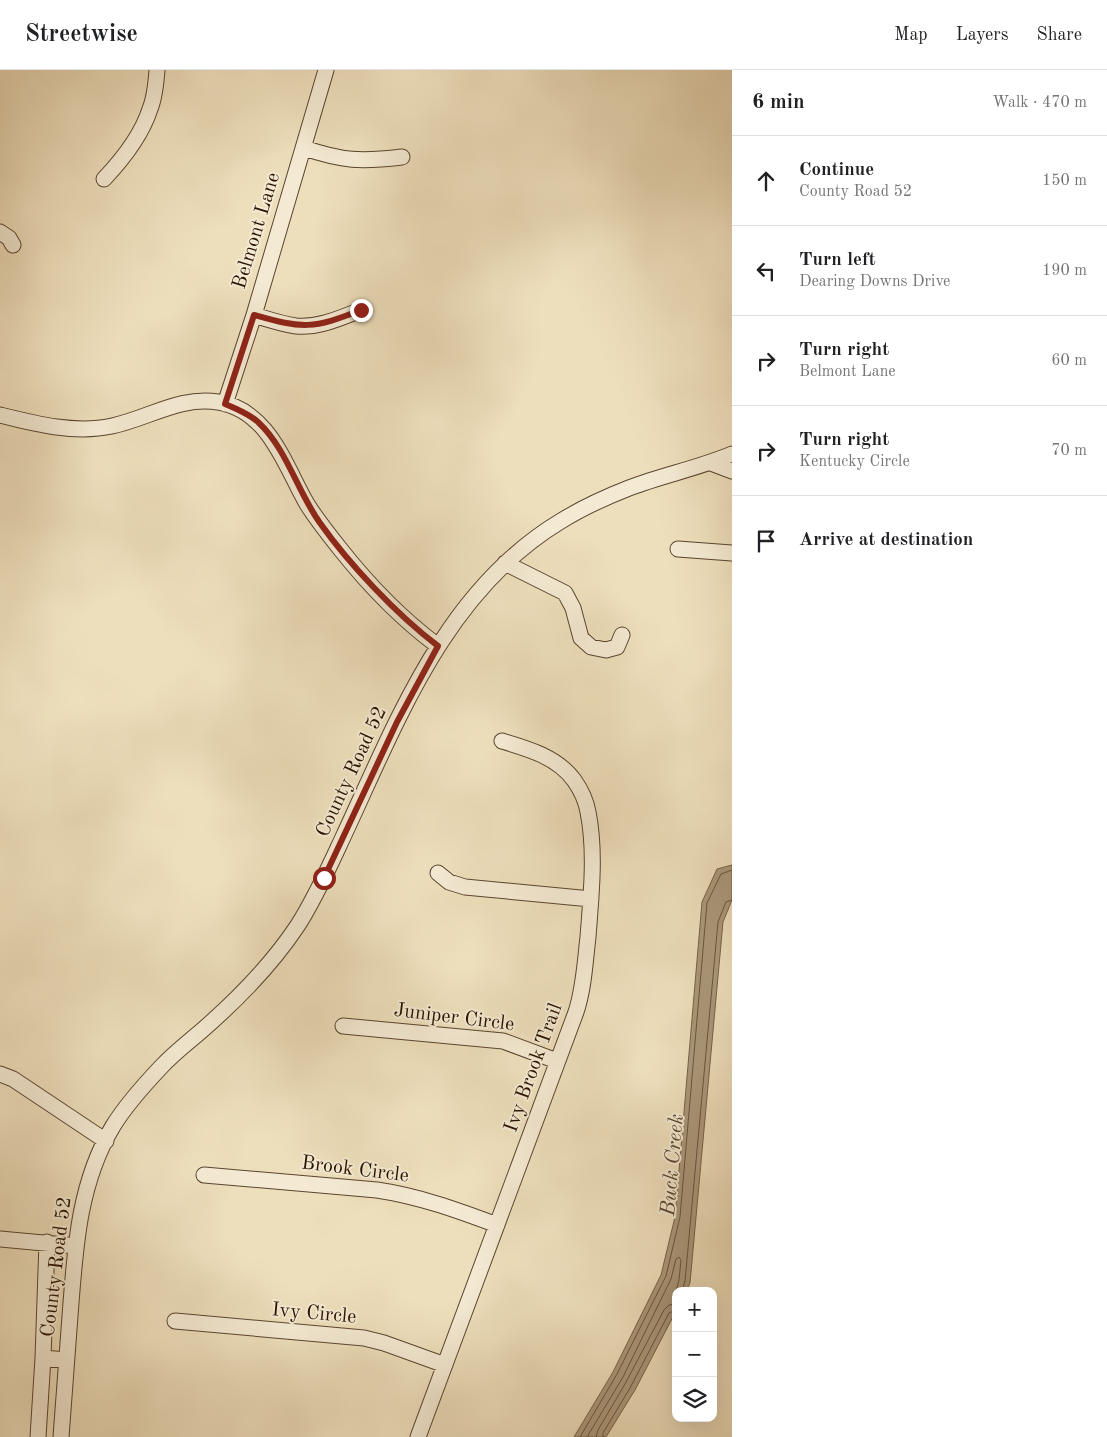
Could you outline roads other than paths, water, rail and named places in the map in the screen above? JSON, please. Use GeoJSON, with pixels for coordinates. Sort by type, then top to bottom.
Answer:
{"type":"FeatureCollection","features":[{"type":"Feature","properties":{"kind":"street"},"geometry":{"type":"LineString","coordinates":[[104,179],[125,154],[146,120],[152,102],[157,70]]}},
{"type":"Feature","properties":{"kind":"street","name":"Belmont Lane"},"geometry":{"type":"LineString","coordinates":[[225,404],[254,315],[326,70]]}},
{"type":"Feature","properties":{"kind":"street"},"geometry":{"type":"LineString","coordinates":[[304,148],[343,160],[402,157]]}},
{"type":"Feature","properties":{"kind":"street"},"geometry":{"type":"LineString","coordinates":[[0,232],[9,238],[12,245]]}},
{"type":"Feature","properties":{"kind":"street"},"geometry":{"type":"LineString","coordinates":[[254,315],[296,326],[308,326],[338,319],[361,310]]}},
{"type":"Feature","properties":{"kind":"street"},"geometry":{"type":"LineString","coordinates":[[0,415],[69,429],[88,430],[112,426],[184,402],[206,401],[225,404],[250,417],[268,433],[308,504],[341,550],[391,604],[422,634],[438,646]]}},
{"type":"Feature","properties":{"kind":"street","name":"County Road 52"},"geometry":{"type":"LineString","coordinates":[[61,1437],[76,1246],[82,1205],[95,1164],[106,1141],[114,1126],[142,1087],[173,1055],[238,998],[275,957],[298,924],[324,878],[397,722],[438,646],[468,602],[504,563],[542,533],[574,513],[601,499],[632,487],[711,463],[732,454]]}},
{"type":"Feature","properties":{"kind":"street"},"geometry":{"type":"LineString","coordinates":[[711,463],[732,471]]}},
{"type":"Feature","properties":{"kind":"street"},"geometry":{"type":"LineString","coordinates":[[678,549],[732,553]]}},
{"type":"Feature","properties":{"kind":"street"},"geometry":{"type":"LineString","coordinates":[[504,563],[565,593],[573,608],[581,638],[591,646],[606,650],[617,647],[622,635]]}},
{"type":"Feature","properties":{"kind":"street","name":"Ivy Brook Trail"},"geometry":{"type":"LineString","coordinates":[[418,1437],[580,1000],[591,899],[588,813],[581,791],[564,769],[541,754],[502,741]]}},
{"type":"Feature","properties":{"kind":"street"},"geometry":{"type":"LineString","coordinates":[[438,873],[449,882],[465,887],[591,899]]}},
{"type":"Feature","properties":{"kind":"street","name":"Juniper Circle"},"geometry":{"type":"LineString","coordinates":[[344,1026],[503,1041],[557,1061]]}},
{"type":"Feature","properties":{"kind":"street"},"geometry":{"type":"LineString","coordinates":[[0,1074],[13,1079],[106,1141]]}},
{"type":"Feature","properties":{"kind":"street","name":"Brook Circle"},"geometry":{"type":"LineString","coordinates":[[204,1175],[398,1193],[497,1225]]}},
{"type":"Feature","properties":{"kind":"street"},"geometry":{"type":"LineString","coordinates":[[0,1239],[76,1246]]}},
{"type":"Feature","properties":{"kind":"street"},"geometry":{"type":"LineString","coordinates":[[38,1437],[48,1242]]}},
{"type":"Feature","properties":{"kind":"street","name":"Ivy Circle"},"geometry":{"type":"LineString","coordinates":[[175,1321],[364,1338],[384,1342],[444,1365]]}},
{"type":"Feature","properties":{"kind":"street"},"geometry":{"type":"LineString","coordinates":[[42,1358],[66,1360]]}},
{"type":"Feature","properties":{"kind":"water"},"geometry":{"type":"Polygon","coordinates":[[[732,865],[732,900],[723,922],[690,1283],[688,1287],[672,1287],[672,1319],[635,1390],[606,1437],[574,1437],[613,1372],[661,1275],[675,1217],[702,902],[717,869],[732,865]]]}},
{"type":"Feature","properties":{"kind":"water label","name":"Buck Creek"},"geometry":{"type":"Point","coordinates":[673,1165]}}]}
